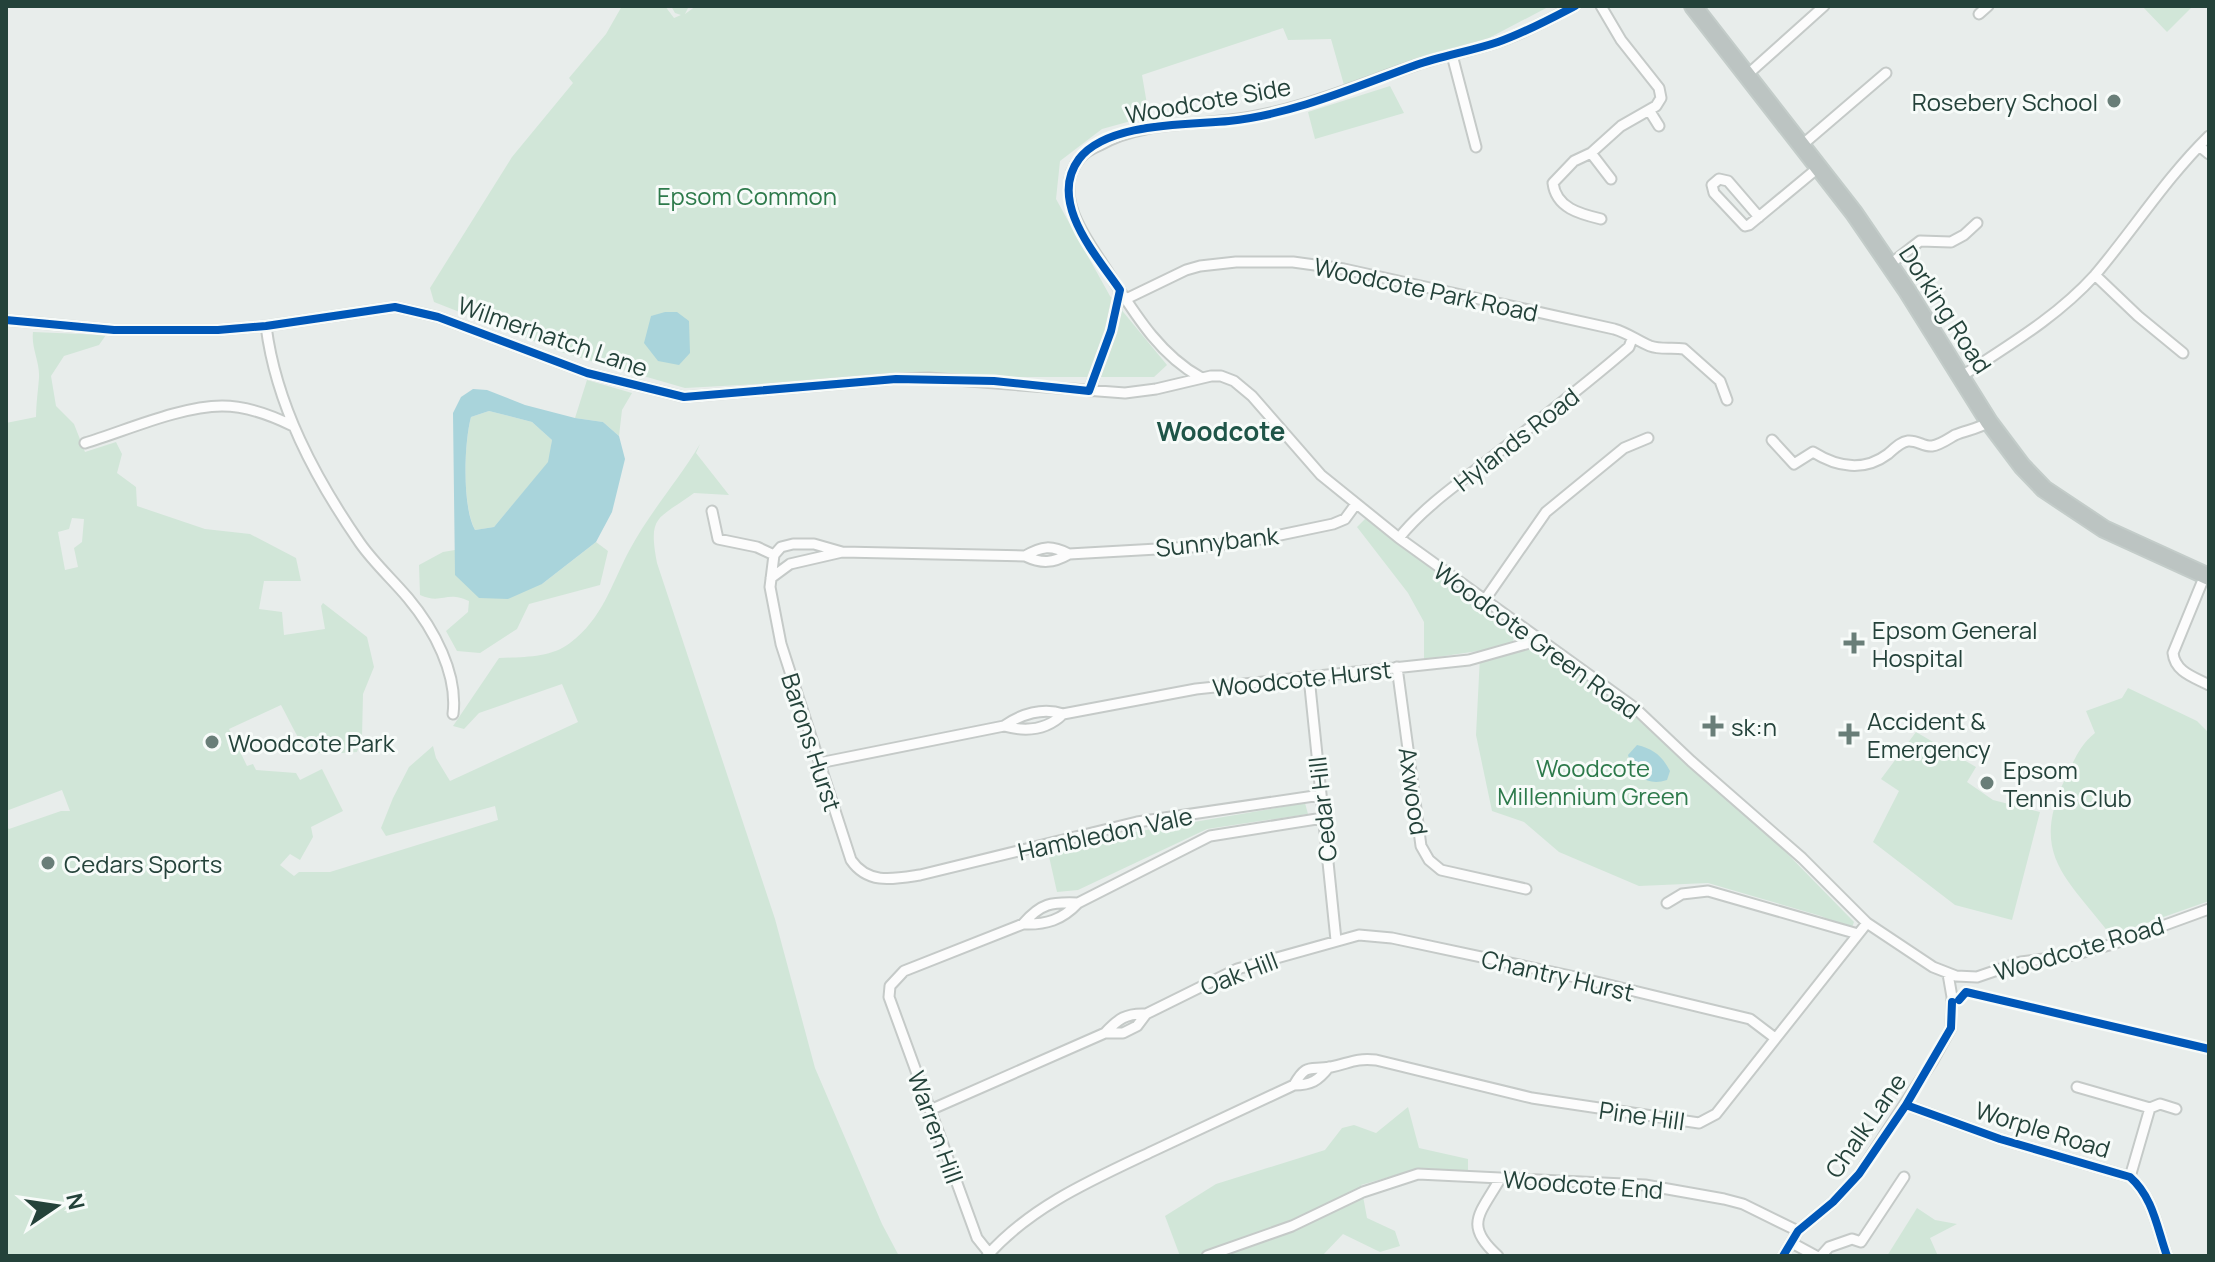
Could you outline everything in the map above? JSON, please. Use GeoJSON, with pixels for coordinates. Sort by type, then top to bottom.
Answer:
{"type":"FeatureCollection","features":[{"type":"Feature","properties":{"kind":"highway","name":"Dorking Road"},"geometry":{"type":"LineString","coordinates":[[1693,6],[1819,167],[1889,265],[1989,422],[2022,466],[2056,498],[2104,529],[2207,576]]}},
{"type":"Feature","properties":{"kind":"street","name":"Woodcote Side"},"geometry":{"type":"LineString","coordinates":[[1200,377],[1179,366],[1165,352],[1082,233],[1071,205],[1069,187],[1080,158],[1111,139],[1138,129],[1242,119],[1304,104],[1500,42],[1575,6]]}},
{"type":"Feature","properties":{"kind":"street"},"geometry":{"type":"LineString","coordinates":[[1601,6],[1621,40],[1661,93],[1659,104],[1621,126],[1556,178],[1553,189],[1568,208],[1601,219]]}},
{"type":"Feature","properties":{"kind":"street"},"geometry":{"type":"LineString","coordinates":[[1747,75],[1824,6]]}},
{"type":"Feature","properties":{"kind":"street"},"geometry":{"type":"LineString","coordinates":[[1979,14],[1988,6]]}},
{"type":"Feature","properties":{"kind":"street"},"geometry":{"type":"LineString","coordinates":[[1452,55],[1476,147]]}},
{"type":"Feature","properties":{"kind":"street"},"geometry":{"type":"LineString","coordinates":[[1802,145],[1886,73]]}},
{"type":"Feature","properties":{"kind":"street"},"geometry":{"type":"LineString","coordinates":[[1649,110],[1659,126]]}},
{"type":"Feature","properties":{"kind":"street"},"geometry":{"type":"LineString","coordinates":[[1962,376],[2035,329],[2070,300],[2095,275],[2163,187],[2209,136]]}},
{"type":"Feature","properties":{"kind":"street"},"geometry":{"type":"LineString","coordinates":[[2199,146],[2209,154]]}},
{"type":"Feature","properties":{"kind":"street"},"geometry":{"type":"LineString","coordinates":[[1591,153],[1611,179]]}},
{"type":"Feature","properties":{"kind":"street"},"geometry":{"type":"LineString","coordinates":[[1759,217],[1728,181],[1719,179],[1712,185],[1714,193],[1741,225],[1749,225],[1759,217],[1819,167]]}},
{"type":"Feature","properties":{"kind":"street"},"geometry":{"type":"LineString","coordinates":[[1889,265],[1920,241],[1951,242],[1977,223]]}},
{"type":"Feature","properties":{"kind":"street","name":"Woodcote Park Road"},"geometry":{"type":"LineString","coordinates":[[1123,294],[1200,266],[1254,262],[1310,263],[1614,329],[1626,332],[1632,339],[1654,348],[1680,348],[1689,351],[1720,381],[1727,400]]}},
{"type":"Feature","properties":{"kind":"street"},"geometry":{"type":"LineString","coordinates":[[2095,275],[2183,353]]}},
{"type":"Feature","properties":{"kind":"street"},"geometry":{"type":"LineString","coordinates":[[1089,391],[1123,294]]}},
{"type":"Feature","properties":{"kind":"street","name":"Wilmerhatch Lane"},"geometry":{"type":"LineString","coordinates":[[6,320],[114,330],[218,330],[407,308],[587,373],[684,397],[896,379],[994,381],[1125,393],[1156,389],[1200,377]]}},
{"type":"Feature","properties":{"kind":"street"},"geometry":{"type":"LineString","coordinates":[[266,326],[275,373],[293,426],[360,543],[381,571],[408,598],[430,629],[456,693],[453,714]]}},
{"type":"Feature","properties":{"kind":"street","name":"Hylands Road"},"geometry":{"type":"LineString","coordinates":[[1399,538],[1409,525],[1470,474],[1629,347],[1632,339]]}},
{"type":"Feature","properties":{"kind":"street","name":"Woodcote Green Road"},"geometry":{"type":"LineString","coordinates":[[1200,377],[1221,376],[1246,390],[1321,475],[1399,538],[1635,708],[1802,858],[1867,923],[1948,974]]}},
{"type":"Feature","properties":{"kind":"street"},"geometry":{"type":"LineString","coordinates":[[85,443],[194,409],[224,406],[270,415],[293,426]]}},
{"type":"Feature","properties":{"kind":"street"},"geometry":{"type":"LineString","coordinates":[[1772,440],[1794,464],[1813,452],[1831,462],[1856,466],[1881,458],[1904,442],[1911,440],[1932,446],[1974,431],[1989,422]]}},
{"type":"Feature","properties":{"kind":"street"},"geometry":{"type":"LineString","coordinates":[[1484,601],[1546,512],[1624,448],[1648,438]]}},
{"type":"Feature","properties":{"kind":"street","name":"Sunnybank"},"geometry":{"type":"LineString","coordinates":[[771,578],[790,564],[842,552],[1025,556],[1038,562],[1055,562],[1069,554],[1196,547],[1256,540],[1333,524],[1345,519],[1356,504]]}},
{"type":"Feature","properties":{"kind":"street"},"geometry":{"type":"LineString","coordinates":[[712,511],[718,539],[757,547],[774,555],[771,578]]}},
{"type":"Feature","properties":{"kind":"street","name":"Sunnybank"},"geometry":{"type":"LineString","coordinates":[[774,555],[781,547],[793,544],[814,544],[842,552]]}},
{"type":"Feature","properties":{"kind":"street","name":"Sunnybank"},"geometry":{"type":"LineString","coordinates":[[1025,556],[1040,547],[1054,547],[1069,554]]}},
{"type":"Feature","properties":{"kind":"street"},"geometry":{"type":"LineString","coordinates":[[2207,576],[2173,653],[2173,660],[2180,669],[2209,685]]}},
{"type":"Feature","properties":{"kind":"street","name":"Barons Hurst"},"geometry":{"type":"LineString","coordinates":[[771,578],[781,644],[851,860],[858,870],[867,875],[891,879]]}},
{"type":"Feature","properties":{"kind":"street","name":"Woodcote Hurst"},"geometry":{"type":"LineString","coordinates":[[1004,726],[1021,730],[1049,725],[1063,714],[1196,689],[1469,660],[1540,640]]}},
{"type":"Feature","properties":{"kind":"street","name":"Axwood"},"geometry":{"type":"LineString","coordinates":[[1397,667],[1417,828],[1421,846],[1429,860],[1441,870],[1455,875],[1526,889]]}},
{"type":"Feature","properties":{"kind":"street","name":"Cedar Hill"},"geometry":{"type":"LineString","coordinates":[[1309,677],[1336,940]]}},
{"type":"Feature","properties":{"kind":"street","name":"Woodcote Hurst"},"geometry":{"type":"LineString","coordinates":[[819,763],[1004,726],[1018,716],[1032,713],[1054,711],[1063,714]]}},
{"type":"Feature","properties":{"kind":"street","name":"Hambledon Vale"},"geometry":{"type":"LineString","coordinates":[[891,879],[944,870],[1137,822],[1321,795]]}},
{"type":"Feature","properties":{"kind":"street"},"geometry":{"type":"LineString","coordinates":[[1023,924],[1041,925],[1066,916],[1078,903],[1210,836],[1323,818]]}},
{"type":"Feature","properties":{"kind":"street"},"geometry":{"type":"LineString","coordinates":[[1667,903],[1682,894],[1708,891],[1858,934]]}},
{"type":"Feature","properties":{"kind":"street"},"geometry":{"type":"LineString","coordinates":[[1023,924],[1035,909],[1054,902],[1078,903]]}},
{"type":"Feature","properties":{"kind":"street","name":"Woodcote Road"},"geometry":{"type":"LineString","coordinates":[[1948,974],[1977,977],[2021,962],[2073,955],[2129,939],[2209,909]]}},
{"type":"Feature","properties":{"kind":"street","name":"Pine Hill"},"geometry":{"type":"LineString","coordinates":[[988,1255],[1007,1235],[1062,1196],[1294,1085],[1318,1081],[1329,1067],[1352,1059],[1376,1060],[1532,1098],[1691,1123],[1709,1120],[1867,923]]}},
{"type":"Feature","properties":{"kind":"street","name":"Warren Hill"},"geometry":{"type":"LineString","coordinates":[[988,1255],[977,1238],[930,1110],[889,997],[890,986],[904,971],[1023,924]]}},
{"type":"Feature","properties":{"kind":"street","name":"Chantry Hurst"},"geometry":{"type":"LineString","coordinates":[[1336,940],[1359,935],[1392,938],[1580,978],[1750,1019],[1775,1038]]}},
{"type":"Feature","properties":{"kind":"street","name":"Oak Hill"},"geometry":{"type":"LineString","coordinates":[[930,1110],[1105,1033],[1123,1033],[1137,1026],[1146,1014],[1237,969],[1336,940]]}},
{"type":"Feature","properties":{"kind":"street","name":"Chalk Lane"},"geometry":{"type":"LineString","coordinates":[[1783,1256],[1798,1231],[1859,1174],[1906,1105],[1951,1028],[1952,1002],[1948,974]]}},
{"type":"Feature","properties":{"kind":"street"},"geometry":{"type":"LineString","coordinates":[[2077,1087],[2150,1108],[2160,1104],[2176,1109]]}},
{"type":"Feature","properties":{"kind":"street","name":"Worple Road"},"geometry":{"type":"LineString","coordinates":[[1906,1105],[2000,1139],[2130,1177],[2145,1191],[2150,1201],[2167,1256]]}},
{"type":"Feature","properties":{"kind":"street"},"geometry":{"type":"LineString","coordinates":[[2130,1177],[2150,1108]]}},
{"type":"Feature","properties":{"kind":"street","name":"Woodcote End"},"geometry":{"type":"LineString","coordinates":[[1207,1256],[1292,1226],[1363,1192],[1418,1174],[1645,1185],[1743,1204],[1798,1231]]}},
{"type":"Feature","properties":{"kind":"street"},"geometry":{"type":"LineString","coordinates":[[1792,1243],[1818,1256],[1829,1247],[1852,1239],[1861,1242],[1904,1177]]}},
{"type":"Feature","properties":{"kind":"street"},"geometry":{"type":"LineString","coordinates":[[1498,1256],[1481,1241],[1477,1226],[1500,1179]]}},
{"type":"Feature","properties":{"kind":"green space","name":"Epsom Common"},"geometry":{"type":"Polygon","coordinates":[[[622,6],[665,6],[674,18],[681,15],[675,13],[671,6],[689,6],[685,14],[696,6],[1550,6],[1489,38],[1344,85],[1331,39],[1288,40],[1283,28],[1142,75],[1149,116],[1102,129],[1060,161],[1056,199],[1110,296],[1167,365],[1154,377],[886,377],[685,388],[567,354],[434,302],[430,288],[512,157],[573,83],[569,78],[606,34],[622,6]]]}},
{"type":"Feature","properties":{"kind":"green space"},"geometry":{"type":"Polygon","coordinates":[[[2142,6],[2193,6],[2167,32],[2142,6]]]}},
{"type":"Feature","properties":{"kind":"green space"},"geometry":{"type":"Polygon","coordinates":[[[1390,86],[1404,113],[1315,139],[1308,112],[1390,86]]]}},
{"type":"Feature","properties":{"kind":"green space"},"geometry":{"type":"Polygon","coordinates":[[[33,332],[106,335],[99,345],[64,356],[51,376],[56,406],[74,424],[85,452],[116,442],[122,454],[117,473],[136,487],[137,506],[205,529],[250,534],[296,558],[301,581],[264,581],[259,609],[282,612],[284,635],[325,629],[323,603],[367,637],[374,667],[363,694],[362,737],[357,752],[325,753],[308,748],[296,734],[281,705],[229,729],[247,766],[253,764],[256,770],[296,773],[300,780],[322,769],[343,811],[311,827],[313,837],[300,860],[290,854],[280,865],[294,876],[299,872],[330,872],[498,820],[495,806],[386,836],[381,828],[409,767],[433,746],[436,758],[450,781],[578,722],[562,684],[479,713],[464,729],[453,726],[499,658],[554,652],[570,643],[591,623],[637,537],[700,444],[696,453],[729,495],[694,493],[664,514],[655,527],[657,563],[775,919],[815,1068],[882,1224],[899,1256],[6,1256],[6,826],[9,829],[61,811],[70,811],[62,790],[6,811],[6,423],[36,417],[39,372],[33,332]],[[72,518],[69,529],[58,532],[65,570],[78,567],[74,548],[82,542],[84,519],[72,518]]]}},
{"type":"Feature","properties":{"kind":"green space"},"geometry":{"type":"Polygon","coordinates":[[[587,380],[632,393],[622,410],[619,436],[603,422],[575,418],[587,380]]]}},
{"type":"Feature","properties":{"kind":"green space"},"geometry":{"type":"Polygon","coordinates":[[[489,411],[532,422],[552,440],[549,462],[494,527],[475,530],[466,491],[467,443],[471,417],[489,411]]]}},
{"type":"Feature","properties":{"kind":"green space"},"geometry":{"type":"Polygon","coordinates":[[[1366,518],[1514,633],[1513,643],[1424,659],[1424,622],[1408,593],[1357,527],[1366,518]]]}},
{"type":"Feature","properties":{"kind":"green space"},"geometry":{"type":"Polygon","coordinates":[[[596,542],[608,551],[600,585],[529,604],[517,629],[480,653],[457,651],[446,631],[468,612],[469,601],[420,595],[419,565],[443,552],[455,550],[455,575],[542,584],[596,542]]]}},
{"type":"Feature","properties":{"kind":"green space","name":"Woodcote Millennium Green"},"geometry":{"type":"Polygon","coordinates":[[[1540,646],[1642,722],[1771,837],[1854,922],[1851,930],[1821,916],[1708,883],[1639,886],[1559,852],[1524,822],[1492,811],[1476,735],[1480,656],[1540,646]]]}},
{"type":"Feature","properties":{"kind":"green space"},"geometry":{"type":"Polygon","coordinates":[[[2128,688],[2197,721],[2209,733],[2209,901],[2118,933],[2109,933],[2057,863],[2051,827],[2065,779],[2081,749],[2095,733],[2086,711],[2122,698],[2128,688]]]}},
{"type":"Feature","properties":{"kind":"green space"},"geometry":{"type":"Polygon","coordinates":[[[1916,732],[1976,767],[1967,782],[1993,800],[2040,812],[2012,920],[1955,905],[1873,842],[1899,791],[1881,779],[1916,732]]]}},
{"type":"Feature","properties":{"kind":"green space"},"geometry":{"type":"Polygon","coordinates":[[[1305,803],[1308,814],[1207,829],[1078,890],[1057,892],[1048,852],[1129,833],[1305,803]]]}},
{"type":"Feature","properties":{"kind":"green space"},"geometry":{"type":"Polygon","coordinates":[[[1408,1107],[1419,1148],[1468,1159],[1468,1171],[1417,1169],[1361,1185],[1367,1218],[1395,1231],[1400,1246],[1380,1252],[1343,1234],[1322,1256],[1180,1256],[1165,1216],[1216,1184],[1325,1150],[1342,1128],[1354,1125],[1376,1133],[1408,1107]]]}},
{"type":"Feature","properties":{"kind":"green space"},"geometry":{"type":"Polygon","coordinates":[[[1917,1208],[1935,1220],[1957,1224],[1930,1238],[1938,1256],[1887,1256],[1917,1208]]]}},
{"type":"Feature","properties":{"kind":"water"},"geometry":{"type":"Polygon","coordinates":[[[677,312],[689,321],[690,353],[679,365],[658,361],[644,343],[651,316],[677,312]]]}},
{"type":"Feature","properties":{"kind":"water"},"geometry":{"type":"Polygon","coordinates":[[[473,389],[487,390],[525,405],[603,422],[619,436],[625,459],[612,512],[596,542],[542,584],[508,599],[479,598],[455,575],[453,413],[461,397],[473,389]],[[489,411],[471,417],[466,475],[468,506],[475,530],[494,527],[548,462],[552,440],[532,422],[489,411]]]}},
{"type":"Feature","properties":{"kind":"water"},"geometry":{"type":"Polygon","coordinates":[[[1637,745],[1661,757],[1670,771],[1667,780],[1653,782],[1637,773],[1628,755],[1637,745]]]}},
{"type":"Feature","properties":{"kind":"cycle path"},"geometry":{"type":"LineString","coordinates":[[6,320],[114,330],[218,330],[395,307],[438,317],[587,373],[684,397],[896,379],[994,381],[1089,391],[1111,331],[1120,290],[1088,245],[1072,210],[1069,193],[1071,176],[1079,159],[1092,147],[1128,132],[1229,121],[1301,106],[1416,65],[1498,42],[1575,6]]}},
{"type":"Feature","properties":{"kind":"cycle path"},"geometry":{"type":"LineString","coordinates":[[1959,1000],[1966,992],[2209,1049]]}},
{"type":"Feature","properties":{"kind":"cycle path"},"geometry":{"type":"LineString","coordinates":[[1783,1256],[1798,1231],[1833,1202],[1859,1174],[1906,1105],[1951,1028],[1952,1002]]}},
{"type":"Feature","properties":{"kind":"cycle path"},"geometry":{"type":"LineString","coordinates":[[1906,1105],[2000,1139],[2130,1177],[2149,1203],[2167,1256]]}},
{"type":"Feature","properties":{"kind":"place","name":"Rosebery School"},"geometry":{"type":"Point","coordinates":[2114,101]}},
{"type":"Feature","properties":{"kind":"place","name":"Epsom General Hospital"},"geometry":{"type":"Point","coordinates":[1854,643]}},
{"type":"Feature","properties":{"kind":"place","name":"sk:n"},"geometry":{"type":"Point","coordinates":[1713,726]}},
{"type":"Feature","properties":{"kind":"place","name":"Accident & Emergency"},"geometry":{"type":"Point","coordinates":[1849,734]}},
{"type":"Feature","properties":{"kind":"place","name":"Woodcote Park"},"geometry":{"type":"Point","coordinates":[212,742]}},
{"type":"Feature","properties":{"kind":"place","name":"Epsom Tennis Club"},"geometry":{"type":"Point","coordinates":[1987,783]}},
{"type":"Feature","properties":{"kind":"place","name":"Cedars Sports"},"geometry":{"type":"Point","coordinates":[48,863]}},
{"type":"Feature","properties":{"kind":"district","name":"Woodcote"},"geometry":{"type":"Point","coordinates":[1221,431]}}]}
